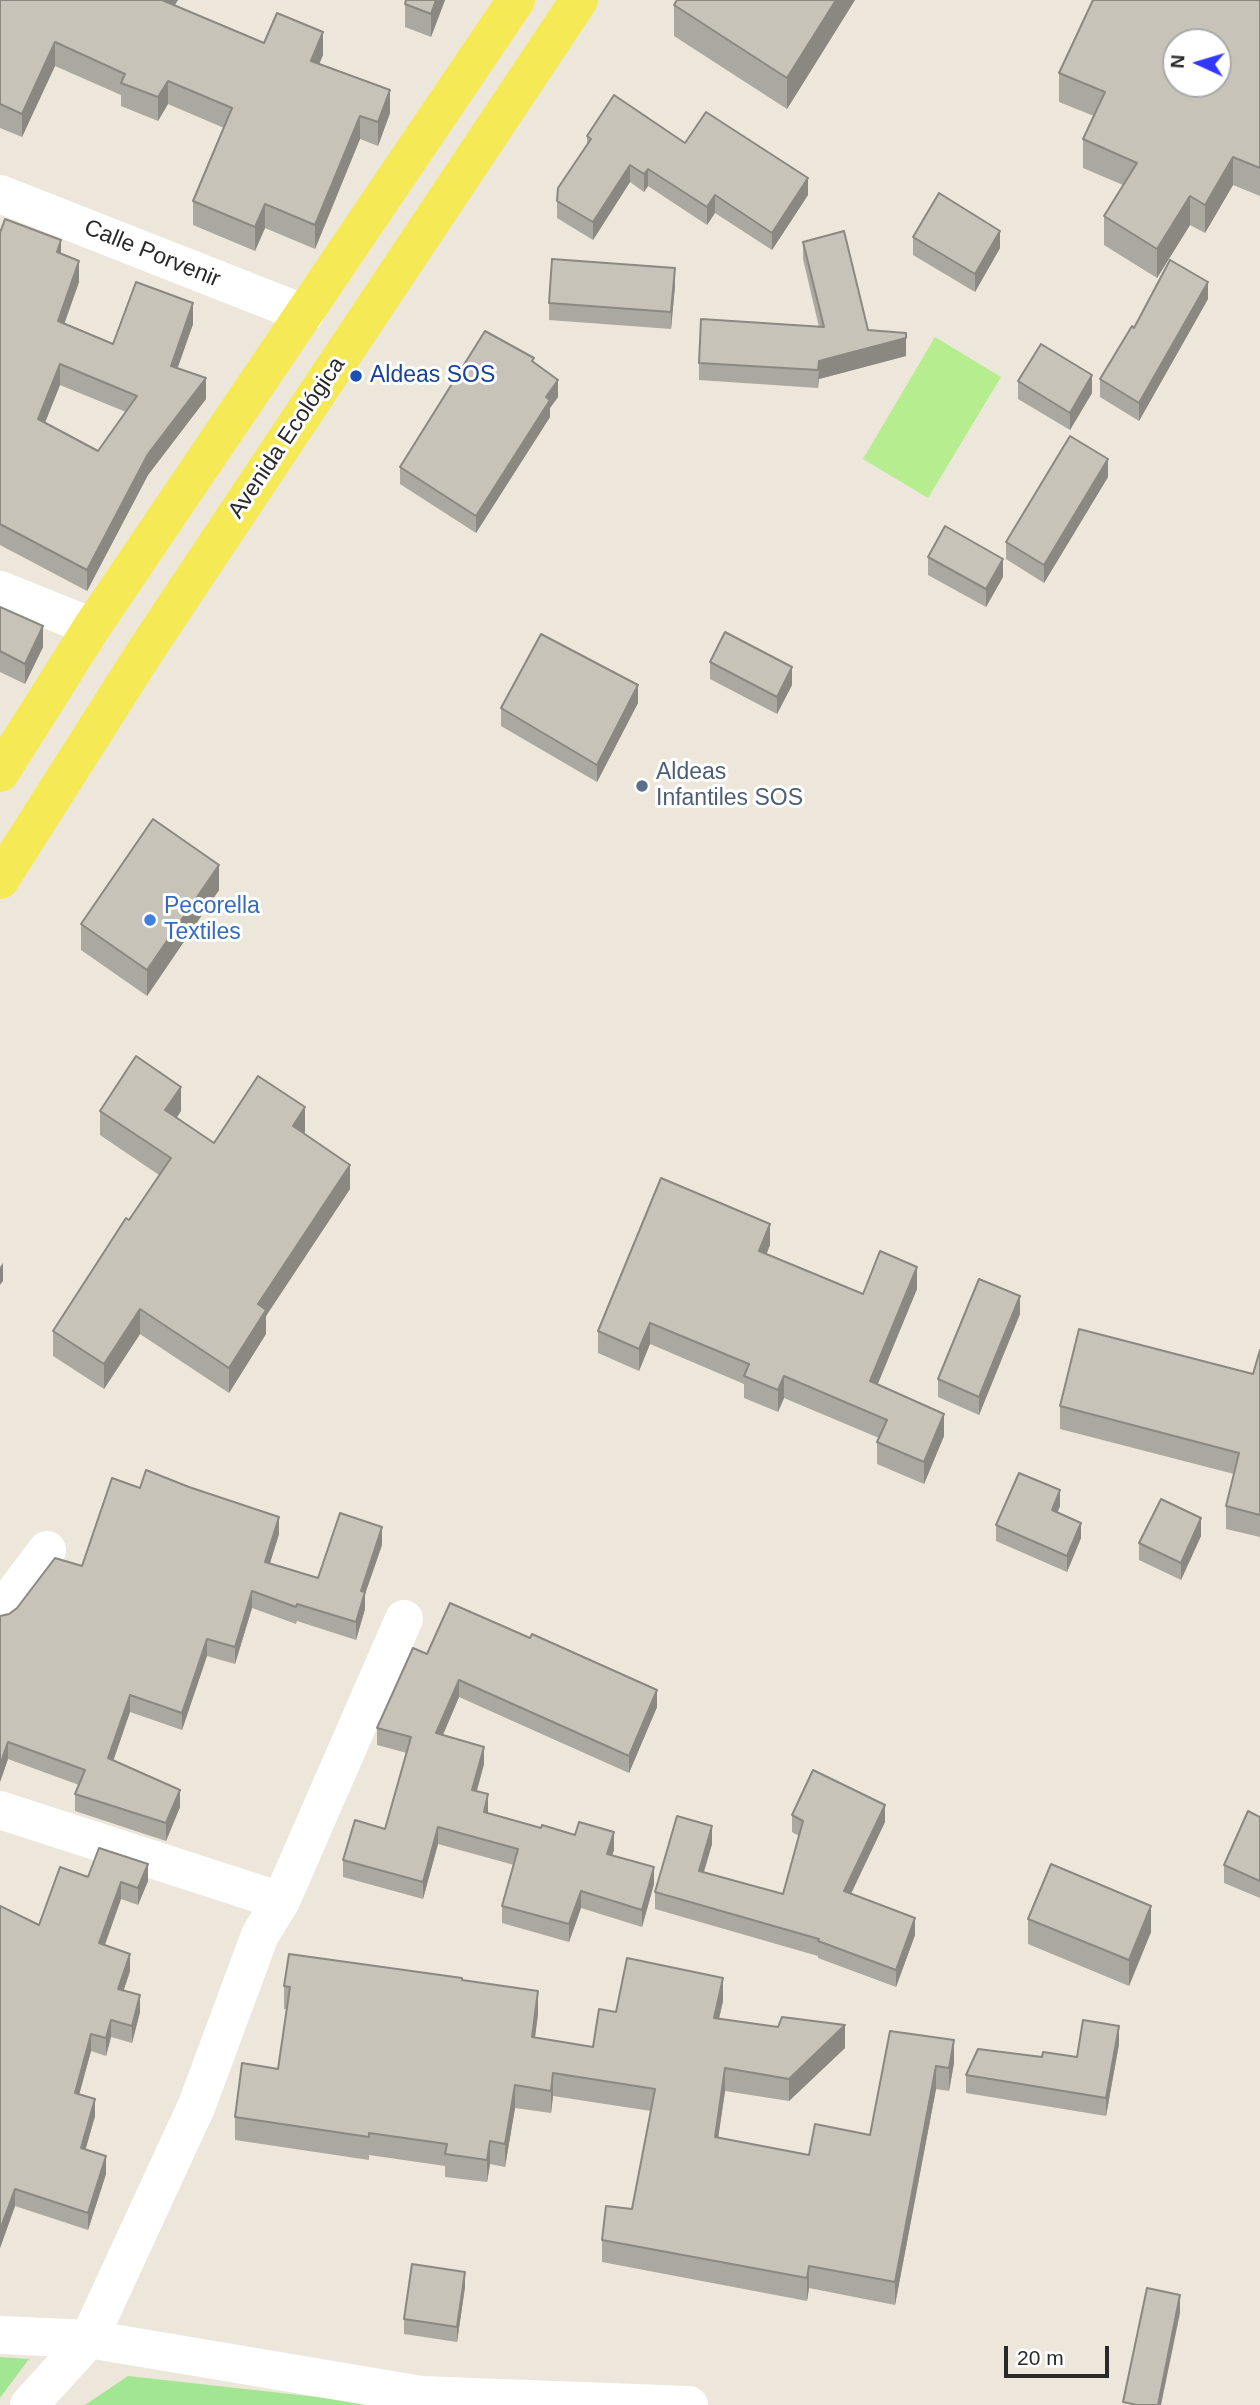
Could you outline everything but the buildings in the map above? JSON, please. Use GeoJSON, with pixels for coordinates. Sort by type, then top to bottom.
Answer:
{"type":"FeatureCollection","features":[{"type":"Feature","properties":{"kind":"main road"},"geometry":{"type":"LineString","coordinates":[[0,773],[92,627],[516,0]]}},
{"type":"Feature","properties":{"kind":"main road","name":"Avenida Ecológica"},"geometry":{"type":"LineString","coordinates":[[0,880],[146,649],[579,0]]}},
{"type":"Feature","properties":{"kind":"street","name":"Calle Porvenir"},"geometry":{"type":"LineString","coordinates":[[0,194],[305,314]]}},
{"type":"Feature","properties":{"kind":"street"},"geometry":{"type":"LineString","coordinates":[[0,590],[92,627]]}},
{"type":"Feature","properties":{"kind":"street"},"geometry":{"type":"LineString","coordinates":[[0,1612],[47,1550]]}},
{"type":"Feature","properties":{"kind":"street"},"geometry":{"type":"LineString","coordinates":[[29,2405],[89,2339],[197,2105],[260,1935],[281,1901],[404,1619]]}},
{"type":"Feature","properties":{"kind":"street"},"geometry":{"type":"LineString","coordinates":[[0,1810],[281,1901]]}},
{"type":"Feature","properties":{"kind":"street"},"geometry":{"type":"LineString","coordinates":[[0,2335],[89,2339],[421,2395],[689,2405]]}},
{"type":"Feature","properties":{"kind":"green space"},"geometry":{"type":"Polygon","coordinates":[[[935,337],[1001,377],[928,498],[863,459],[935,337]]]}},
{"type":"Feature","properties":{"kind":"green space"},"geometry":{"type":"Polygon","coordinates":[[[0,2357],[29,2359],[0,2398],[0,2357]]]}},
{"type":"Feature","properties":{"kind":"green space"},"geometry":{"type":"Polygon","coordinates":[[[128,2376],[389,2405],[85,2405],[128,2376]]]}},
{"type":"Feature","properties":{"kind":"place","name":"Aldeas SOS"},"geometry":{"type":"Point","coordinates":[356,376]}},
{"type":"Feature","properties":{"kind":"place","name":"Aldeas Infantiles SOS"},"geometry":{"type":"Point","coordinates":[642,786]}},
{"type":"Feature","properties":{"kind":"place","name":"Pecorella Textiles"},"geometry":{"type":"Point","coordinates":[150,920]}}]}
